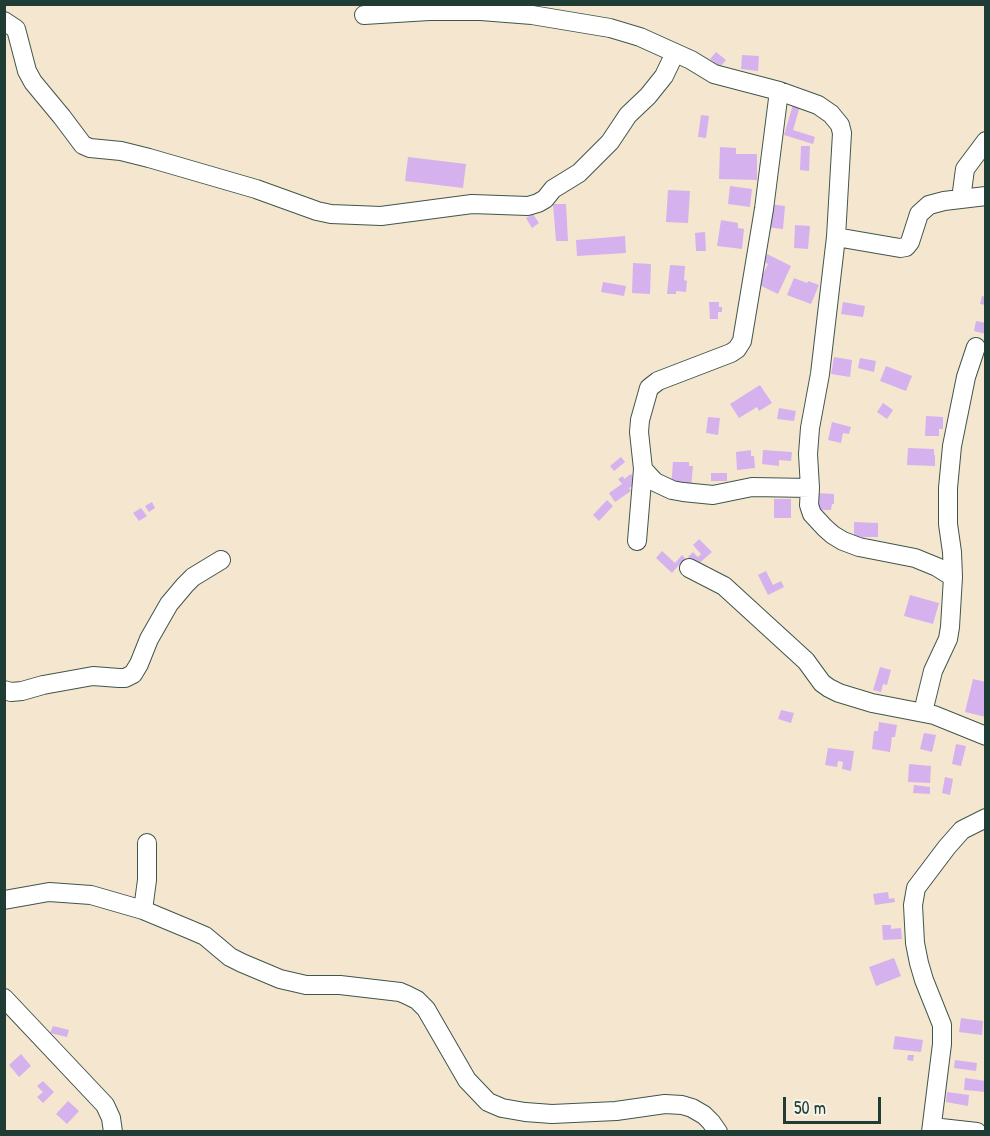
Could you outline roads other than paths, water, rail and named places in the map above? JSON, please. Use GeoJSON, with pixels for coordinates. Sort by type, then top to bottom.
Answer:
{"type":"FeatureCollection","features":[{"type":"Feature","properties":{"kind":"street"},"geometry":{"type":"LineString","coordinates":[[364,15],[429,10],[481,11],[532,15],[627,32],[675,52],[714,74],[780,91],[818,105],[831,114],[840,125],[842,133],[836,237],[820,374],[810,428],[809,505],[812,514],[833,535],[843,541],[915,558],[953,577]]}},
{"type":"Feature","properties":{"kind":"street"},"geometry":{"type":"LineString","coordinates":[[4,21],[16,29],[27,71],[33,82],[83,145],[149,158],[332,214],[381,216],[472,204],[528,206],[538,203],[545,199],[553,189],[579,172],[610,142],[628,115],[648,96],[664,76],[675,52]]}},
{"type":"Feature","properties":{"kind":"street"},"geometry":{"type":"LineString","coordinates":[[637,541],[643,469],[639,432],[649,388],[658,381],[731,353],[742,341],[764,209],[780,91]]}},
{"type":"Feature","properties":{"kind":"street"},"geometry":{"type":"LineString","coordinates":[[961,199],[965,169],[986,141]]}},
{"type":"Feature","properties":{"kind":"street"},"geometry":{"type":"LineString","coordinates":[[836,237],[900,248],[906,247],[910,242],[919,214],[928,205],[986,195]]}},
{"type":"Feature","properties":{"kind":"street"},"geometry":{"type":"LineString","coordinates":[[923,712],[933,671],[948,639],[952,612],[953,577],[948,524],[948,488],[952,446],[966,377],[976,347]]}},
{"type":"Feature","properties":{"kind":"street"},"geometry":{"type":"LineString","coordinates":[[643,469],[655,482],[683,492],[713,495],[752,487],[810,489]]}},
{"type":"Feature","properties":{"kind":"street"},"geometry":{"type":"LineString","coordinates":[[4,690],[22,691],[93,676],[119,678],[130,676],[135,672],[149,639],[169,604],[194,577],[221,560]]}},
{"type":"Feature","properties":{"kind":"street"},"geometry":{"type":"LineString","coordinates":[[689,567],[724,586],[806,661],[822,683],[829,688],[872,703],[934,715],[986,736]]}},
{"type":"Feature","properties":{"kind":"street"},"geometry":{"type":"LineString","coordinates":[[977,1131],[931,1129],[942,1044],[942,1025],[924,980],[915,943],[914,905],[916,888],[947,847],[962,830],[986,818]]}},
{"type":"Feature","properties":{"kind":"street"},"geometry":{"type":"LineString","coordinates":[[143,910],[147,880],[147,843]]}},
{"type":"Feature","properties":{"kind":"street"},"geometry":{"type":"LineString","coordinates":[[4,900],[50,892],[91,895],[143,910],[205,936],[242,963],[280,979],[306,985],[400,992],[417,1000],[426,1009],[467,1080],[484,1098],[502,1108],[552,1114],[616,1111],[665,1104],[682,1105],[704,1115],[718,1131]]}},
{"type":"Feature","properties":{"kind":"street"},"geometry":{"type":"LineString","coordinates":[[4,998],[105,1105],[111,1118],[113,1131]]}}]}
